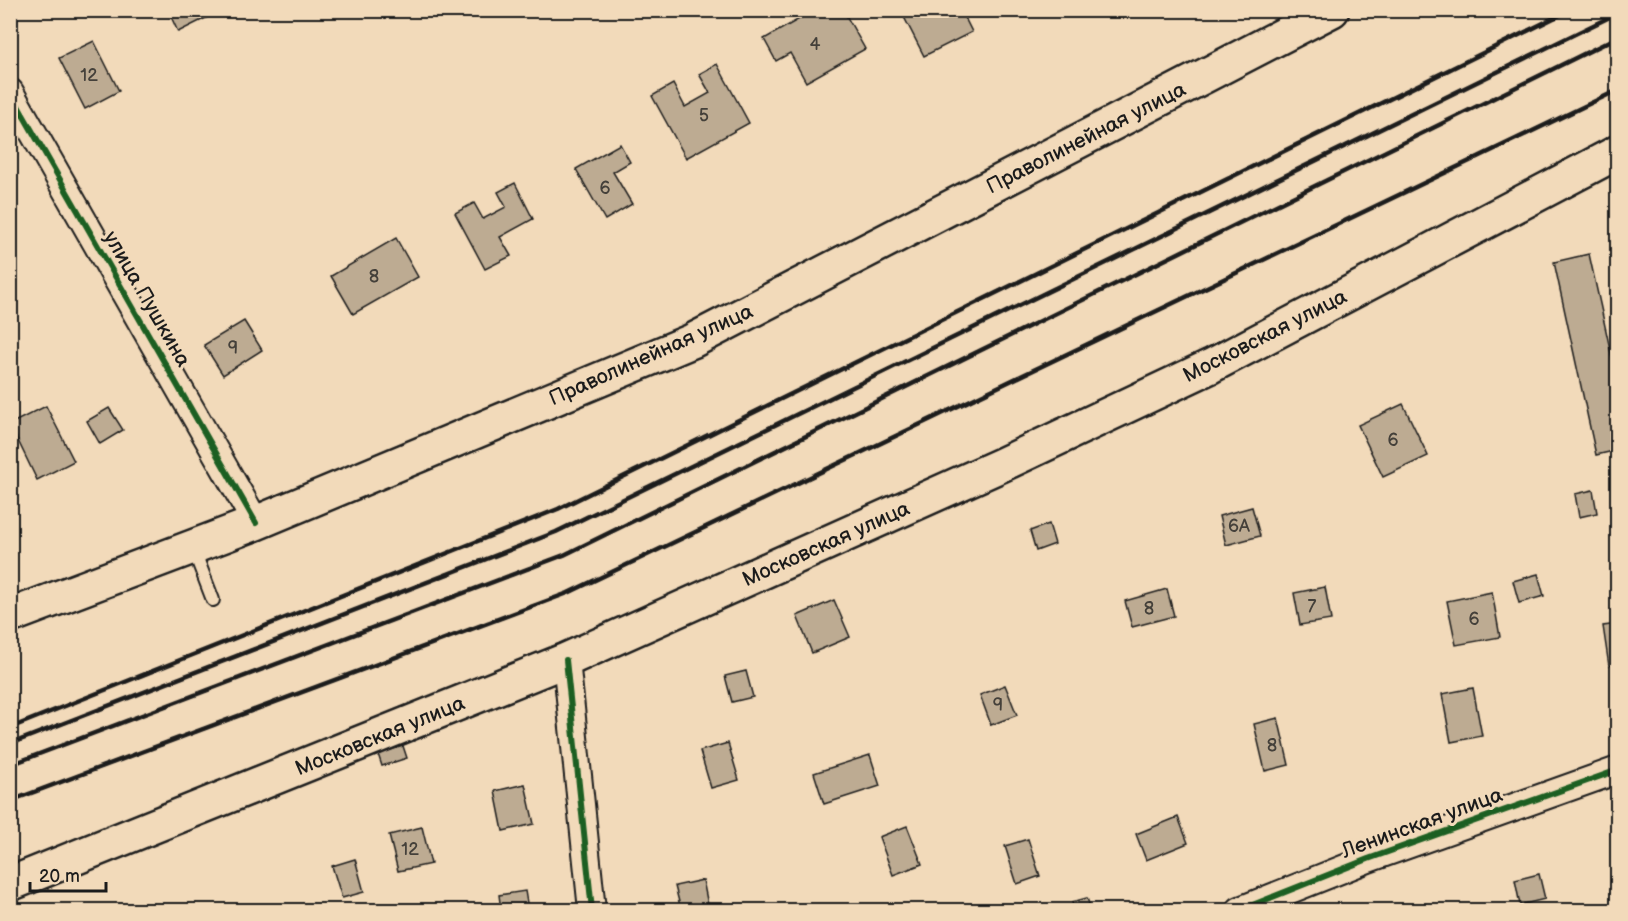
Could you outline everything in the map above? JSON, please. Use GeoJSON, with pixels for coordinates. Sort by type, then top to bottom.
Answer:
{"type":"FeatureCollection","features":[{"type":"Feature","properties":{"kind":"main road","name":"Праволинейная улица"},"geometry":{"type":"LineString","coordinates":[[10,616],[256,523],[692,341],[1316,14]]}},
{"type":"Feature","properties":{"kind":"main road","name":"Московская улица"},"geometry":{"type":"LineString","coordinates":[[10,884],[566,660],[1001,465],[1211,366],[1617,152]]}},
{"type":"Feature","properties":{"kind":"street","name":"улица Пушкина"},"geometry":{"type":"LineString","coordinates":[[10,92],[256,523]]}},
{"type":"Feature","properties":{"kind":"street"},"geometry":{"type":"LineString","coordinates":[[566,660],[592,910]]}},
{"type":"Feature","properties":{"kind":"street","name":"Ленинская улица"},"geometry":{"type":"LineString","coordinates":[[1240,910],[1368,859],[1617,770]]}},
{"type":"Feature","properties":{"kind":"lane"},"geometry":{"type":"LineString","coordinates":[[192,547],[213,600]]}},
{"type":"Feature","properties":{"kind":"building"},"geometry":{"type":"Polygon","coordinates":[[[168,10],[222,10],[178,32],[168,10]]]}},
{"type":"Feature","properties":{"kind":"building"},"geometry":{"type":"Polygon","coordinates":[[[815,10],[843,10],[865,49],[806,82],[790,53],[776,61],[764,39],[815,10]]]}},
{"type":"Feature","properties":{"kind":"building"},"geometry":{"type":"Polygon","coordinates":[[[908,10],[961,10],[972,32],[924,56],[902,13],[908,10]]]}},
{"type":"Feature","properties":{"kind":"building"},"geometry":{"type":"Polygon","coordinates":[[[94,41],[119,91],[85,109],[59,58],[94,41]]]}},
{"type":"Feature","properties":{"kind":"building"},"geometry":{"type":"Polygon","coordinates":[[[717,64],[749,123],[686,158],[652,96],[673,84],[685,107],[710,93],[699,74],[717,64]]]}},
{"type":"Feature","properties":{"kind":"building"},"geometry":{"type":"Polygon","coordinates":[[[620,144],[630,162],[613,172],[632,204],[605,220],[576,169],[620,144]]]}},
{"type":"Feature","properties":{"kind":"building"},"geometry":{"type":"Polygon","coordinates":[[[515,183],[533,219],[500,237],[511,256],[485,269],[455,213],[474,203],[483,219],[506,207],[498,192],[515,183]]]}},
{"type":"Feature","properties":{"kind":"building"},"geometry":{"type":"Polygon","coordinates":[[[396,238],[418,277],[353,314],[331,276],[396,238]]]}},
{"type":"Feature","properties":{"kind":"building"},"geometry":{"type":"Polygon","coordinates":[[[1589,254],[1618,385],[1618,450],[1596,455],[1554,262],[1589,254]]]}},
{"type":"Feature","properties":{"kind":"building"},"geometry":{"type":"Polygon","coordinates":[[[244,321],[262,350],[223,375],[204,345],[244,321]]]}},
{"type":"Feature","properties":{"kind":"building"},"geometry":{"type":"Polygon","coordinates":[[[1403,404],[1428,456],[1383,477],[1358,425],[1403,404]]]}},
{"type":"Feature","properties":{"kind":"building"},"geometry":{"type":"Polygon","coordinates":[[[46,406],[74,461],[37,480],[10,424],[46,406]]]}},
{"type":"Feature","properties":{"kind":"building"},"geometry":{"type":"Polygon","coordinates":[[[109,408],[123,430],[100,444],[87,421],[109,408]]]}},
{"type":"Feature","properties":{"kind":"building"},"geometry":{"type":"Polygon","coordinates":[[[1593,490],[1597,513],[1579,517],[1575,494],[1593,490]]]}},
{"type":"Feature","properties":{"kind":"building"},"geometry":{"type":"Polygon","coordinates":[[[1252,507],[1260,536],[1226,545],[1219,516],[1252,507]]]}},
{"type":"Feature","properties":{"kind":"building"},"geometry":{"type":"Polygon","coordinates":[[[1049,524],[1055,544],[1036,551],[1030,531],[1049,524]]]}},
{"type":"Feature","properties":{"kind":"building"},"geometry":{"type":"Polygon","coordinates":[[[1538,574],[1544,596],[1519,603],[1513,581],[1538,574]]]}},
{"type":"Feature","properties":{"kind":"building"},"geometry":{"type":"Polygon","coordinates":[[[1325,587],[1331,620],[1300,625],[1294,593],[1325,587]]]}},
{"type":"Feature","properties":{"kind":"building"},"geometry":{"type":"Polygon","coordinates":[[[1167,589],[1174,616],[1132,627],[1125,601],[1167,589]]]}},
{"type":"Feature","properties":{"kind":"building"},"geometry":{"type":"Polygon","coordinates":[[[1492,592],[1500,637],[1456,645],[1447,601],[1492,592]]]}},
{"type":"Feature","properties":{"kind":"building"},"geometry":{"type":"Polygon","coordinates":[[[834,600],[850,637],[812,653],[797,616],[834,600]]]}},
{"type":"Feature","properties":{"kind":"building"},"geometry":{"type":"Polygon","coordinates":[[[1618,624],[1618,664],[1609,666],[1603,626],[1618,624]]]}},
{"type":"Feature","properties":{"kind":"building"},"geometry":{"type":"Polygon","coordinates":[[[746,671],[753,697],[732,702],[725,676],[746,671]]]}},
{"type":"Feature","properties":{"kind":"building"},"geometry":{"type":"Polygon","coordinates":[[[1005,685],[1017,715],[991,725],[980,695],[1005,685]]]}},
{"type":"Feature","properties":{"kind":"building"},"geometry":{"type":"Polygon","coordinates":[[[1473,688],[1482,736],[1451,742],[1442,694],[1473,688]]]}},
{"type":"Feature","properties":{"kind":"building"},"geometry":{"type":"Polygon","coordinates":[[[1278,718],[1289,765],[1265,771],[1254,724],[1278,718]]]}},
{"type":"Feature","properties":{"kind":"building"},"geometry":{"type":"Polygon","coordinates":[[[728,743],[739,780],[711,788],[700,751],[728,743]]]}},
{"type":"Feature","properties":{"kind":"building"},"geometry":{"type":"Polygon","coordinates":[[[403,746],[407,758],[382,766],[378,754],[403,746]]]}},
{"type":"Feature","properties":{"kind":"building"},"geometry":{"type":"Polygon","coordinates":[[[870,755],[880,786],[824,804],[814,773],[870,755]]]}},
{"type":"Feature","properties":{"kind":"building"},"geometry":{"type":"Polygon","coordinates":[[[525,784],[534,824],[503,831],[495,791],[525,784]]]}},
{"type":"Feature","properties":{"kind":"building"},"geometry":{"type":"Polygon","coordinates":[[[1178,817],[1188,843],[1146,860],[1136,834],[1178,817]]]}},
{"type":"Feature","properties":{"kind":"building"},"geometry":{"type":"Polygon","coordinates":[[[907,826],[922,864],[893,875],[879,837],[907,826]]]}},
{"type":"Feature","properties":{"kind":"building"},"geometry":{"type":"Polygon","coordinates":[[[422,827],[431,864],[398,871],[389,835],[422,827]]]}},
{"type":"Feature","properties":{"kind":"building"},"geometry":{"type":"Polygon","coordinates":[[[1028,839],[1040,876],[1017,884],[1005,846],[1028,839]]]}},
{"type":"Feature","properties":{"kind":"building"},"geometry":{"type":"Polygon","coordinates":[[[355,859],[364,892],[342,898],[332,866],[355,859]]]}},
{"type":"Feature","properties":{"kind":"building"},"geometry":{"type":"Polygon","coordinates":[[[1539,874],[1545,899],[1520,905],[1515,880],[1539,874]]]}},
{"type":"Feature","properties":{"kind":"building"},"geometry":{"type":"Polygon","coordinates":[[[703,880],[709,910],[681,910],[675,886],[703,880]]]}},
{"type":"Feature","properties":{"kind":"building"},"geometry":{"type":"Polygon","coordinates":[[[525,891],[528,909],[501,910],[499,895],[525,891]]]}},
{"type":"Feature","properties":{"kind":"building"},"geometry":{"type":"Polygon","coordinates":[[[1087,898],[1091,910],[1074,910],[1072,902],[1087,898]]]}},
{"type":"Feature","properties":{"kind":"railway"},"geometry":{"type":"LineString","coordinates":[[10,728],[558,509],[1570,10]]}},
{"type":"Feature","properties":{"kind":"railway"},"geometry":{"type":"LineString","coordinates":[[10,744],[556,532],[1618,13]]}},
{"type":"Feature","properties":{"kind":"railway"},"geometry":{"type":"LineString","coordinates":[[10,765],[564,555],[1618,37]]}},
{"type":"Feature","properties":{"kind":"railway"},"geometry":{"type":"LineString","coordinates":[[10,801],[568,593],[1618,90]]}},
{"type":"Feature","properties":{"kind":"cycle path"},"geometry":{"type":"LineString","coordinates":[[10,92],[256,523]]}},
{"type":"Feature","properties":{"kind":"cycle path"},"geometry":{"type":"LineString","coordinates":[[566,660],[592,910]]}},
{"type":"Feature","properties":{"kind":"cycle path"},"geometry":{"type":"LineString","coordinates":[[1240,910],[1368,859],[1618,770]]}}]}
